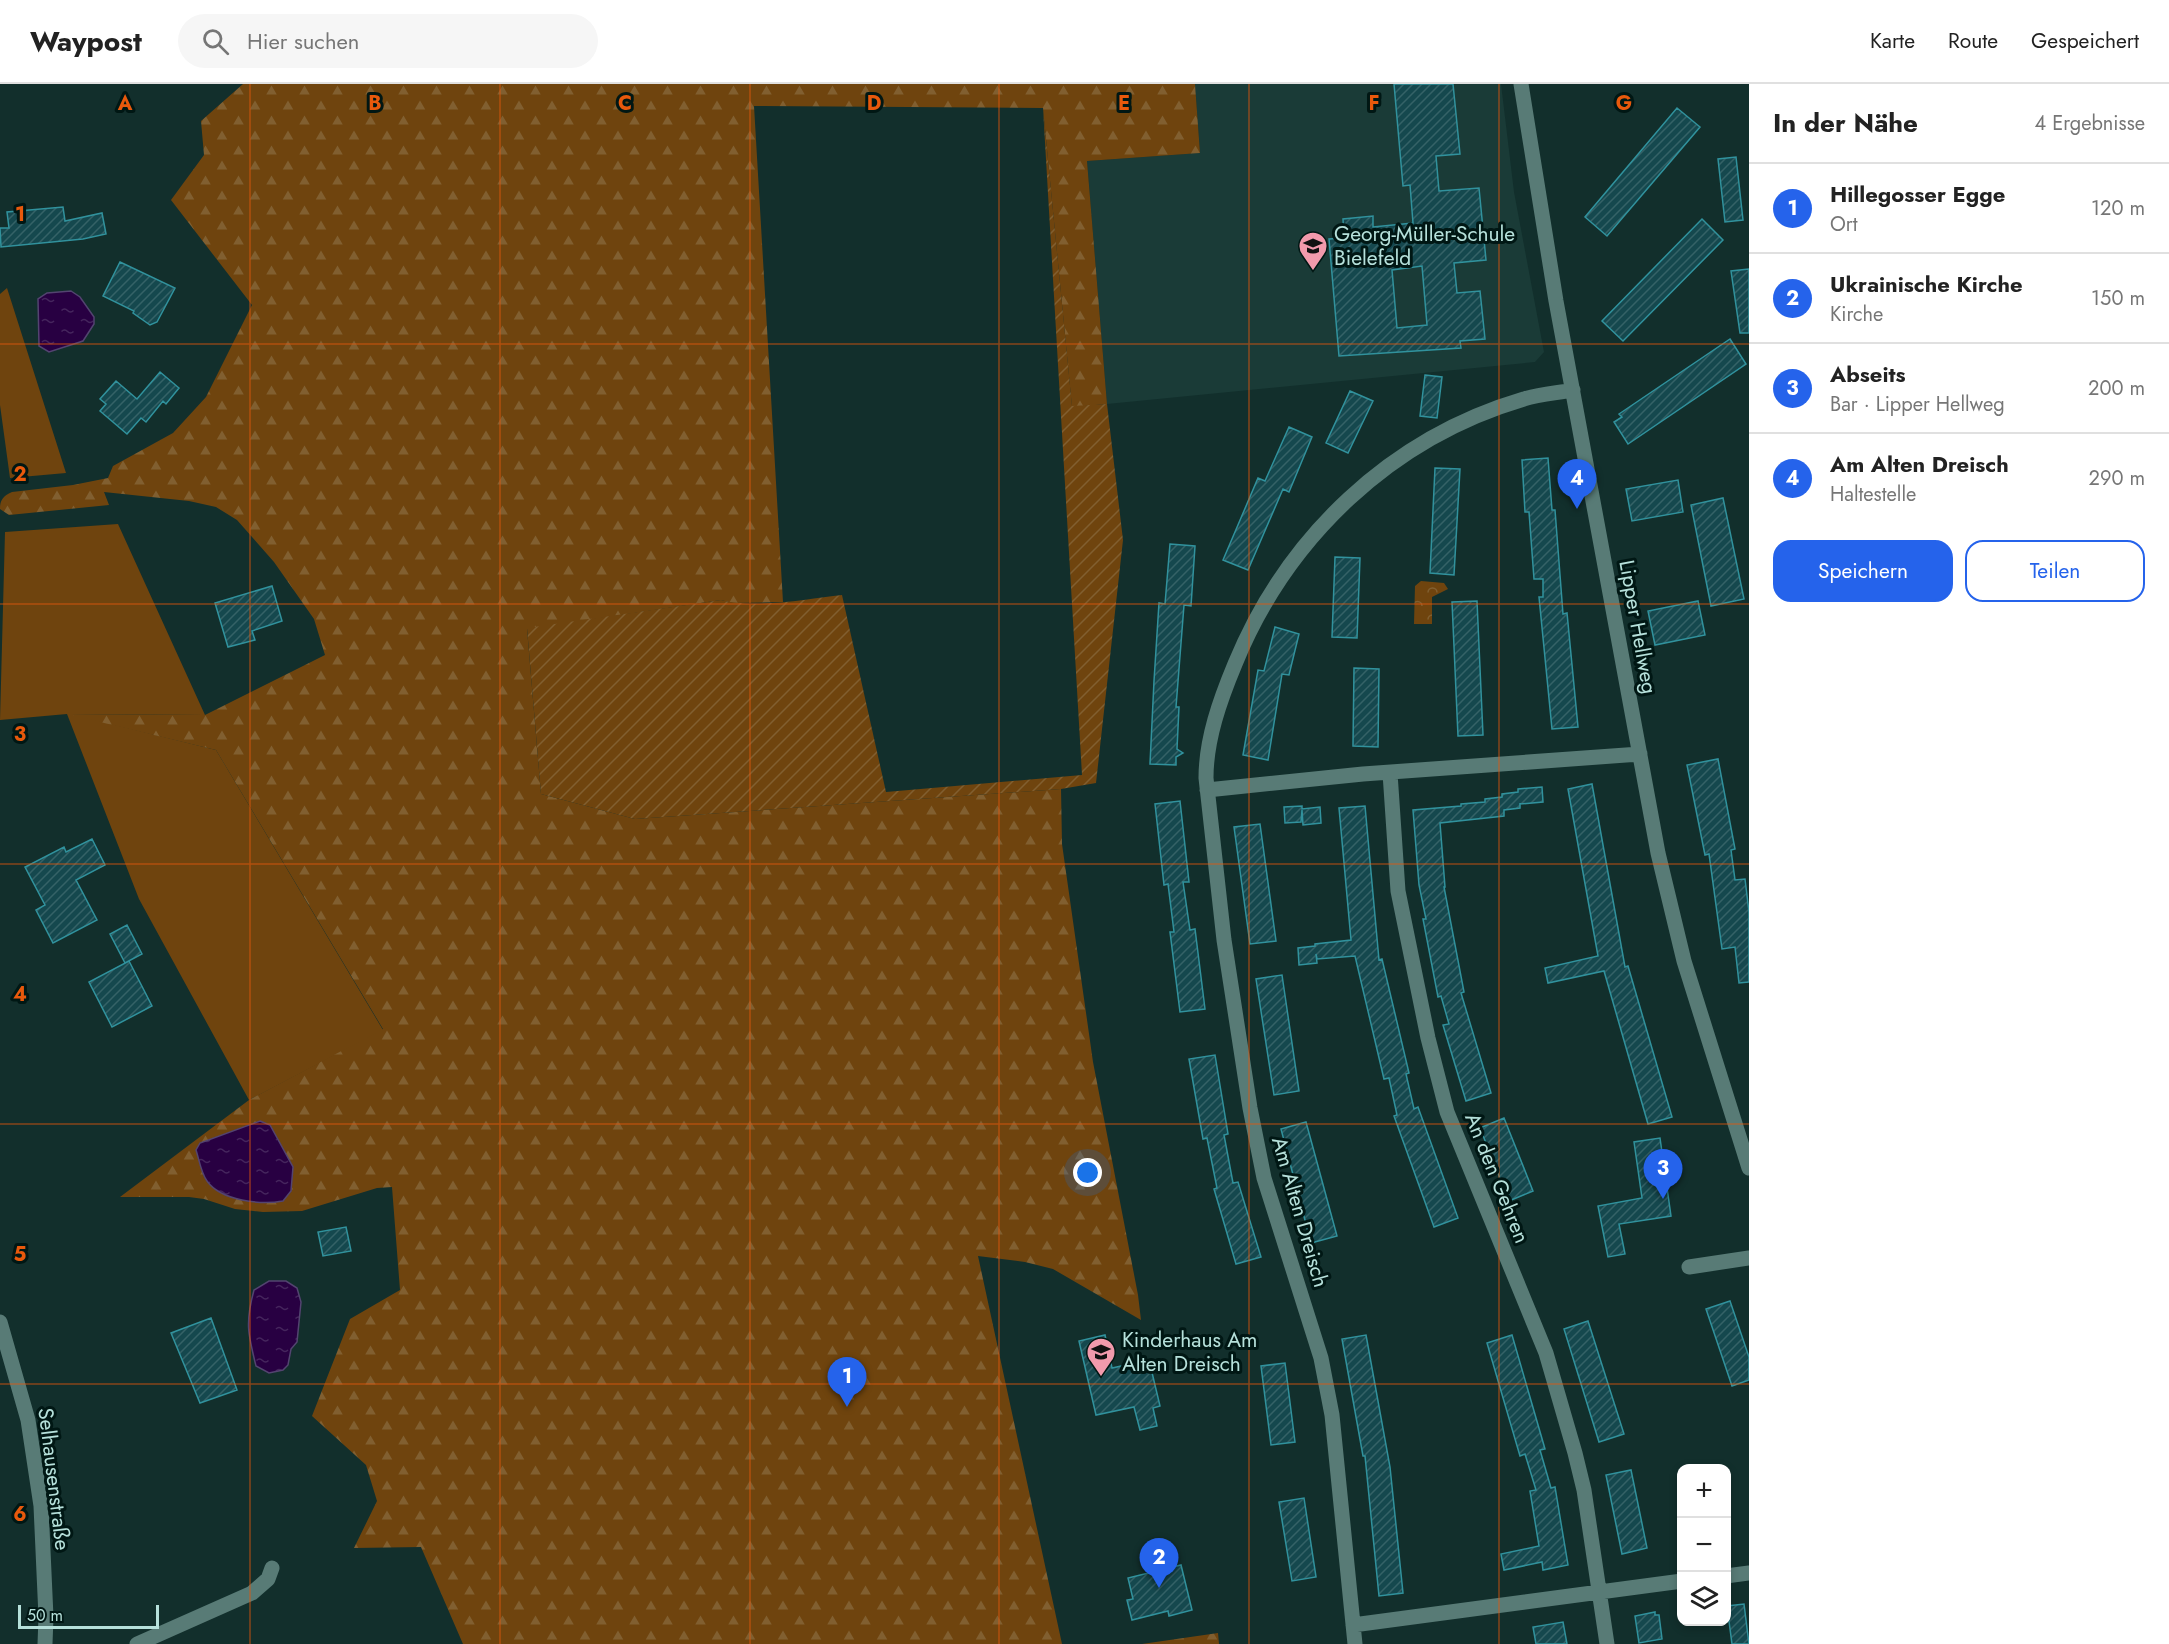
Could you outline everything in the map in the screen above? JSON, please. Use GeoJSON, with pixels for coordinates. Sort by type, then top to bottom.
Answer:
{"type":"FeatureCollection","features":[{"type":"Feature","properties":{"kind":"street","name":"Lipper Hellweg"},"geometry":{"type":"LineString","coordinates":[[1521,84],[1535,177],[1658,853],[1674,924],[1715,1065],[1749,1168]]}},
{"type":"Feature","properties":{"kind":"street","name":"Am Alten Dreisch"},"geometry":{"type":"LineString","coordinates":[[1355,1644],[1330,1406],[1321,1358],[1264,1178],[1252,1118],[1224,940],[1207,790],[1206,760],[1227,683],[1268,595],[1323,523],[1392,463],[1448,429],[1526,398],[1573,390]]}},
{"type":"Feature","properties":{"kind":"street"},"geometry":{"type":"LineString","coordinates":[[1207,790],[1364,774],[1640,754]]}},
{"type":"Feature","properties":{"kind":"street","name":"An den Gehren"},"geometry":{"type":"LineString","coordinates":[[1390,773],[1398,891],[1428,1038],[1447,1112],[1555,1380],[1584,1490],[1607,1644]]}},
{"type":"Feature","properties":{"kind":"street"},"geometry":{"type":"LineString","coordinates":[[1689,1267],[1749,1258]]}},
{"type":"Feature","properties":{"kind":"street","name":"Selhausenstraße"},"geometry":{"type":"LineString","coordinates":[[0,1322],[28,1420],[41,1506],[45,1644]]}},
{"type":"Feature","properties":{"kind":"street"},"geometry":{"type":"LineString","coordinates":[[137,1644],[252,1593],[268,1579],[272,1568]]}},
{"type":"Feature","properties":{"kind":"street"},"geometry":{"type":"LineString","coordinates":[[1731,1575],[1749,1573]]}},
{"type":"Feature","properties":{"kind":"street"},"geometry":{"type":"LineString","coordinates":[[1353,1625],[1677,1582]]}},
{"type":"Feature","properties":{"kind":"shaded area","name":"Georg-Müller-Schule Bielefeld"},"geometry":{"type":"Polygon","coordinates":[[[1195,84],[1501,84],[1514,192],[1544,352],[1535,362],[1107,404],[1087,161],[1200,153],[1195,84]]]}},
{"type":"Feature","properties":{"kind":"green space"},"geometry":{"type":"Polygon","coordinates":[[[243,84],[1195,84],[1200,153],[1087,161],[1107,404],[1072,407],[1043,108],[754,106],[783,602],[733,603],[721,600],[527,629],[541,794],[635,819],[1061,789],[1062,844],[1093,1062],[1141,1320],[1053,1269],[1025,1262],[978,1256],[1062,1644],[463,1644],[421,1547],[354,1548],[377,1501],[366,1465],[312,1416],[350,1319],[400,1290],[392,1187],[377,1188],[302,1211],[263,1212],[235,1209],[204,1199],[189,1197],[120,1197],[249,1100],[383,1029],[216,750],[67,714],[205,715],[325,655],[314,619],[274,562],[237,520],[216,507],[189,501],[104,492],[109,505],[9,515],[0,509],[3,499],[12,492],[73,485],[108,478],[113,466],[173,433],[206,397],[252,305],[171,200],[204,155],[201,121],[243,84]]]}},
{"type":"Feature","properties":{"kind":"green space"},"geometry":{"type":"Polygon","coordinates":[[[1043,108],[1072,406],[1107,404],[1123,540],[1096,783],[1061,789],[635,819],[541,794],[527,628],[721,600],[749,604],[842,595],[886,792],[1082,775],[1043,108]]]}},
{"type":"Feature","properties":{"kind":"green space"},"geometry":{"type":"Polygon","coordinates":[[[7,288],[66,473],[10,478],[0,405],[0,294],[7,288]]]}},
{"type":"Feature","properties":{"kind":"green space"},"geometry":{"type":"Polygon","coordinates":[[[118,524],[205,715],[71,714],[216,750],[383,1030],[249,1100],[139,899],[67,714],[0,720],[5,532],[118,524]]]}},
{"type":"Feature","properties":{"kind":"green space"},"geometry":{"type":"Polygon","coordinates":[[[1421,581],[1444,583],[1448,589],[1432,597],[1432,624],[1414,624],[1415,586],[1421,581]]]}},
{"type":"Feature","properties":{"kind":"green space"},"geometry":{"type":"Polygon","coordinates":[[[1218,1633],[1219,1644],[1142,1644],[1218,1633]]]}},
{"type":"Feature","properties":{"kind":"water"},"geometry":{"type":"Polygon","coordinates":[[[71,291],[80,297],[94,317],[94,324],[83,341],[49,352],[39,346],[38,299],[47,293],[71,291]]]}},
{"type":"Feature","properties":{"kind":"water"},"geometry":{"type":"Polygon","coordinates":[[[260,1121],[270,1125],[293,1167],[291,1191],[283,1201],[253,1202],[231,1197],[213,1188],[200,1166],[196,1150],[200,1143],[260,1121]]]}},
{"type":"Feature","properties":{"kind":"water"},"geometry":{"type":"Polygon","coordinates":[[[269,1281],[286,1281],[297,1288],[301,1302],[297,1342],[291,1349],[288,1365],[283,1370],[269,1373],[256,1366],[249,1337],[249,1311],[254,1290],[269,1281]]]}},
{"type":"Feature","properties":{"kind":"building"},"geometry":{"type":"Polygon","coordinates":[[[1394,84],[1453,84],[1460,154],[1436,156],[1439,191],[1479,188],[1486,260],[1454,263],[1457,293],[1480,291],[1485,339],[1460,341],[1461,348],[1339,356],[1329,239],[1344,238],[1343,219],[1373,216],[1373,227],[1413,223],[1410,185],[1403,186],[1394,84]],[[1422,266],[1392,270],[1397,328],[1427,325],[1422,266]]]}},
{"type":"Feature","properties":{"kind":"building"},"geometry":{"type":"Polygon","coordinates":[[[1677,108],[1700,127],[1607,236],[1585,217],[1677,108]]]}},
{"type":"Feature","properties":{"kind":"building"},"geometry":{"type":"Polygon","coordinates":[[[1736,157],[1743,220],[1725,222],[1718,159],[1736,157]]]}},
{"type":"Feature","properties":{"kind":"building"},"geometry":{"type":"Polygon","coordinates":[[[63,207],[65,221],[102,213],[106,234],[83,239],[1,247],[0,228],[9,228],[7,212],[63,207]]]}},
{"type":"Feature","properties":{"kind":"building"},"geometry":{"type":"Polygon","coordinates":[[[1702,219],[1723,240],[1623,341],[1602,321],[1702,219]]]}},
{"type":"Feature","properties":{"kind":"building"},"geometry":{"type":"Polygon","coordinates":[[[120,262],[175,288],[157,322],[150,325],[133,313],[134,311],[103,296],[120,262]]]}},
{"type":"Feature","properties":{"kind":"building"},"geometry":{"type":"Polygon","coordinates":[[[1749,269],[1749,333],[1740,333],[1731,271],[1749,269]]]}},
{"type":"Feature","properties":{"kind":"building"},"geometry":{"type":"Polygon","coordinates":[[[1730,339],[1746,364],[1628,444],[1614,422],[1622,417],[1619,414],[1730,339]]]}},
{"type":"Feature","properties":{"kind":"building"},"geometry":{"type":"Polygon","coordinates":[[[160,372],[179,388],[166,404],[163,401],[146,422],[141,418],[127,434],[100,411],[106,404],[100,399],[116,381],[137,399],[160,372]]]}},
{"type":"Feature","properties":{"kind":"building"},"geometry":{"type":"Polygon","coordinates":[[[1425,375],[1442,377],[1437,418],[1420,416],[1425,375]]]}},
{"type":"Feature","properties":{"kind":"building"},"geometry":{"type":"Polygon","coordinates":[[[1350,391],[1373,401],[1348,453],[1326,443],[1350,391]]]}},
{"type":"Feature","properties":{"kind":"building"},"geometry":{"type":"Polygon","coordinates":[[[1289,427],[1312,437],[1289,492],[1283,489],[1248,570],[1223,560],[1258,478],[1265,481],[1289,427]]]}},
{"type":"Feature","properties":{"kind":"building"},"geometry":{"type":"Polygon","coordinates":[[[1548,458],[1552,510],[1555,510],[1563,614],[1567,613],[1578,727],[1552,729],[1539,597],[1543,597],[1543,579],[1534,579],[1529,512],[1525,512],[1522,460],[1548,458]]]}},
{"type":"Feature","properties":{"kind":"building"},"geometry":{"type":"Polygon","coordinates":[[[1435,468],[1460,469],[1454,575],[1430,573],[1435,468]]]}},
{"type":"Feature","properties":{"kind":"building"},"geometry":{"type":"Polygon","coordinates":[[[1678,480],[1683,512],[1632,521],[1626,489],[1678,480]]]}},
{"type":"Feature","properties":{"kind":"building"},"geometry":{"type":"Polygon","coordinates":[[[1723,498],[1744,599],[1711,606],[1691,505],[1723,498]]]}},
{"type":"Feature","properties":{"kind":"building"},"geometry":{"type":"Polygon","coordinates":[[[1170,544],[1195,546],[1191,606],[1184,605],[1176,707],[1179,707],[1177,749],[1183,753],[1176,757],[1176,765],[1150,764],[1159,603],[1165,604],[1170,544]]]}},
{"type":"Feature","properties":{"kind":"building"},"geometry":{"type":"Polygon","coordinates":[[[1335,557],[1360,558],[1357,638],[1332,637],[1335,557]]]}},
{"type":"Feature","properties":{"kind":"building"},"geometry":{"type":"Polygon","coordinates":[[[272,586],[282,621],[252,631],[255,640],[228,647],[215,603],[272,586]]]}},
{"type":"Feature","properties":{"kind":"building"},"geometry":{"type":"Polygon","coordinates":[[[1477,601],[1483,735],[1458,736],[1452,602],[1477,601]]]}},
{"type":"Feature","properties":{"kind":"building"},"geometry":{"type":"Polygon","coordinates":[[[1698,601],[1705,635],[1655,645],[1648,611],[1698,601]]]}},
{"type":"Feature","properties":{"kind":"building"},"geometry":{"type":"Polygon","coordinates":[[[1275,627],[1299,634],[1289,675],[1282,674],[1268,760],[1243,755],[1258,670],[1264,671],[1275,627]]]}},
{"type":"Feature","properties":{"kind":"building"},"geometry":{"type":"Polygon","coordinates":[[[1354,668],[1379,669],[1378,747],[1353,746],[1354,668]]]}},
{"type":"Feature","properties":{"kind":"building"},"geometry":{"type":"Polygon","coordinates":[[[1718,759],[1735,849],[1731,850],[1735,880],[1745,879],[1749,912],[1749,982],[1739,983],[1735,947],[1722,949],[1709,854],[1705,855],[1687,765],[1718,759]]]}},
{"type":"Feature","properties":{"kind":"building"},"geometry":{"type":"Polygon","coordinates":[[[1592,784],[1625,967],[1628,966],[1672,1117],[1648,1124],[1604,971],[1548,983],[1545,968],[1598,956],[1568,789],[1592,784]]]}},
{"type":"Feature","properties":{"kind":"building"},"geometry":{"type":"Polygon","coordinates":[[[1542,787],[1543,802],[1520,804],[1520,808],[1504,810],[1504,816],[1440,823],[1444,887],[1464,992],[1461,993],[1491,1093],[1466,1101],[1443,1025],[1449,1024],[1441,996],[1438,997],[1423,919],[1426,919],[1419,885],[1413,810],[1485,802],[1485,799],[1518,792],[1518,789],[1542,787]]]}},
{"type":"Feature","properties":{"kind":"building"},"geometry":{"type":"Polygon","coordinates":[[[1180,801],[1189,882],[1183,882],[1190,930],[1195,929],[1205,1009],[1180,1012],[1170,932],[1174,932],[1168,884],[1164,885],[1155,804],[1180,801]]]}},
{"type":"Feature","properties":{"kind":"building"},"geometry":{"type":"Polygon","coordinates":[[[1302,806],[1302,809],[1320,807],[1321,823],[1303,825],[1302,810],[1301,822],[1285,823],[1284,807],[1302,806]]]}},
{"type":"Feature","properties":{"kind":"building"},"geometry":{"type":"Polygon","coordinates":[[[1365,806],[1379,960],[1382,959],[1409,1073],[1406,1074],[1414,1109],[1418,1107],[1458,1218],[1434,1227],[1394,1116],[1397,1115],[1389,1078],[1384,1079],[1355,956],[1317,959],[1316,954],[1317,963],[1299,965],[1298,948],[1351,940],[1339,808],[1365,806]]]}},
{"type":"Feature","properties":{"kind":"building"},"geometry":{"type":"Polygon","coordinates":[[[1260,824],[1276,941],[1250,944],[1234,827],[1260,824]]]}},
{"type":"Feature","properties":{"kind":"building"},"geometry":{"type":"Polygon","coordinates":[[[92,839],[105,865],[76,880],[97,920],[53,943],[36,910],[45,905],[25,867],[64,847],[66,852],[92,839]]]}},
{"type":"Feature","properties":{"kind":"building"},"geometry":{"type":"Polygon","coordinates":[[[127,925],[142,954],[125,963],[110,934],[127,925]]]}},
{"type":"Feature","properties":{"kind":"building"},"geometry":{"type":"Polygon","coordinates":[[[129,961],[152,1006],[112,1027],[89,982],[129,961]]]}},
{"type":"Feature","properties":{"kind":"building"},"geometry":{"type":"Polygon","coordinates":[[[1282,975],[1299,1091],[1274,1095],[1256,979],[1282,975]]]}},
{"type":"Feature","properties":{"kind":"building"},"geometry":{"type":"Polygon","coordinates":[[[1215,1055],[1228,1134],[1224,1135],[1233,1183],[1238,1182],[1261,1257],[1236,1264],[1214,1189],[1217,1188],[1207,1138],[1203,1139],[1189,1059],[1215,1055]]]}},
{"type":"Feature","properties":{"kind":"building"},"geometry":{"type":"Polygon","coordinates":[[[1504,1118],[1533,1191],[1509,1201],[1480,1128],[1504,1118]]]}},
{"type":"Feature","properties":{"kind":"building"},"geometry":{"type":"Polygon","coordinates":[[[1306,1122],[1337,1236],[1311,1243],[1281,1129],[1306,1122]]]}},
{"type":"Feature","properties":{"kind":"building"},"geometry":{"type":"Polygon","coordinates":[[[1660,1138],[1671,1216],[1619,1224],[1625,1254],[1608,1257],[1598,1206],[1642,1198],[1634,1142],[1660,1138]]]}},
{"type":"Feature","properties":{"kind":"building"},"geometry":{"type":"Polygon","coordinates":[[[346,1227],[351,1251],[323,1256],[318,1232],[346,1227]]]}},
{"type":"Feature","properties":{"kind":"building"},"geometry":{"type":"Polygon","coordinates":[[[1730,1301],[1749,1357],[1749,1380],[1732,1386],[1706,1309],[1730,1301]]]}},
{"type":"Feature","properties":{"kind":"building"},"geometry":{"type":"Polygon","coordinates":[[[211,1318],[237,1390],[200,1403],[171,1333],[211,1318]]]}},
{"type":"Feature","properties":{"kind":"building"},"geometry":{"type":"Polygon","coordinates":[[[1588,1321],[1624,1434],[1599,1442],[1564,1329],[1588,1321]]]}},
{"type":"Feature","properties":{"kind":"building","name":"Kinderhaus Am Alten Dreisch"},"geometry":{"type":"Polygon","coordinates":[[[1105,1335],[1112,1368],[1149,1360],[1160,1406],[1153,1408],[1157,1426],[1140,1430],[1134,1407],[1096,1415],[1079,1341],[1105,1335]]]}},
{"type":"Feature","properties":{"kind":"building"},"geometry":{"type":"Polygon","coordinates":[[[1366,1335],[1390,1467],[1403,1593],[1379,1596],[1365,1456],[1363,1456],[1342,1339],[1366,1335]]]}},
{"type":"Feature","properties":{"kind":"building"},"geometry":{"type":"Polygon","coordinates":[[[1512,1335],[1545,1449],[1540,1450],[1551,1488],[1555,1487],[1568,1565],[1543,1570],[1542,1562],[1504,1570],[1501,1554],[1539,1546],[1530,1491],[1536,1490],[1525,1454],[1520,1456],[1487,1343],[1512,1335]]]}},
{"type":"Feature","properties":{"kind":"building"},"geometry":{"type":"Polygon","coordinates":[[[1285,1363],[1295,1442],[1271,1445],[1261,1366],[1285,1363]]]}},
{"type":"Feature","properties":{"kind":"building"},"geometry":{"type":"Polygon","coordinates":[[[1631,1470],[1647,1548],[1622,1554],[1606,1475],[1631,1470]]]}},
{"type":"Feature","properties":{"kind":"building"},"geometry":{"type":"Polygon","coordinates":[[[1304,1498],[1316,1577],[1292,1581],[1279,1502],[1304,1498]]]}},
{"type":"Feature","properties":{"kind":"building"},"geometry":{"type":"Polygon","coordinates":[[[1181,1565],[1192,1610],[1169,1616],[1168,1611],[1132,1620],[1127,1600],[1133,1599],[1128,1578],[1181,1565]]]}},
{"type":"Feature","properties":{"kind":"building"},"geometry":{"type":"Polygon","coordinates":[[[1744,1604],[1749,1644],[1732,1644],[1730,1626],[1731,1606],[1744,1604]]]}},
{"type":"Feature","properties":{"kind":"building"},"geometry":{"type":"Polygon","coordinates":[[[1655,1612],[1655,1615],[1659,1615],[1662,1639],[1639,1643],[1635,1616],[1655,1612]]]}},
{"type":"Feature","properties":{"kind":"building"},"geometry":{"type":"Polygon","coordinates":[[[1563,1622],[1567,1644],[1536,1644],[1533,1627],[1563,1622]]]}},
{"type":"Feature","properties":{"kind":"place","name":"Georg-Müller-Schule Bielefeld"},"geometry":{"type":"Point","coordinates":[1313,272]}},
{"type":"Feature","properties":{"kind":"place","name":"Am Alten Dreisch"},"geometry":{"type":"Point","coordinates":[1577,509]}},
{"type":"Feature","properties":{"kind":"place","name":"Abseits"},"geometry":{"type":"Point","coordinates":[1663,1199]}},
{"type":"Feature","properties":{"kind":"place","name":"Kinderhaus Am Alten Dreisch"},"geometry":{"type":"Point","coordinates":[1101,1378]}},
{"type":"Feature","properties":{"kind":"place","name":"Hillegosser Egge"},"geometry":{"type":"Point","coordinates":[847,1407]}},
{"type":"Feature","properties":{"kind":"place","name":"Ukrainische Kirche"},"geometry":{"type":"Point","coordinates":[1159,1588]}}]}
